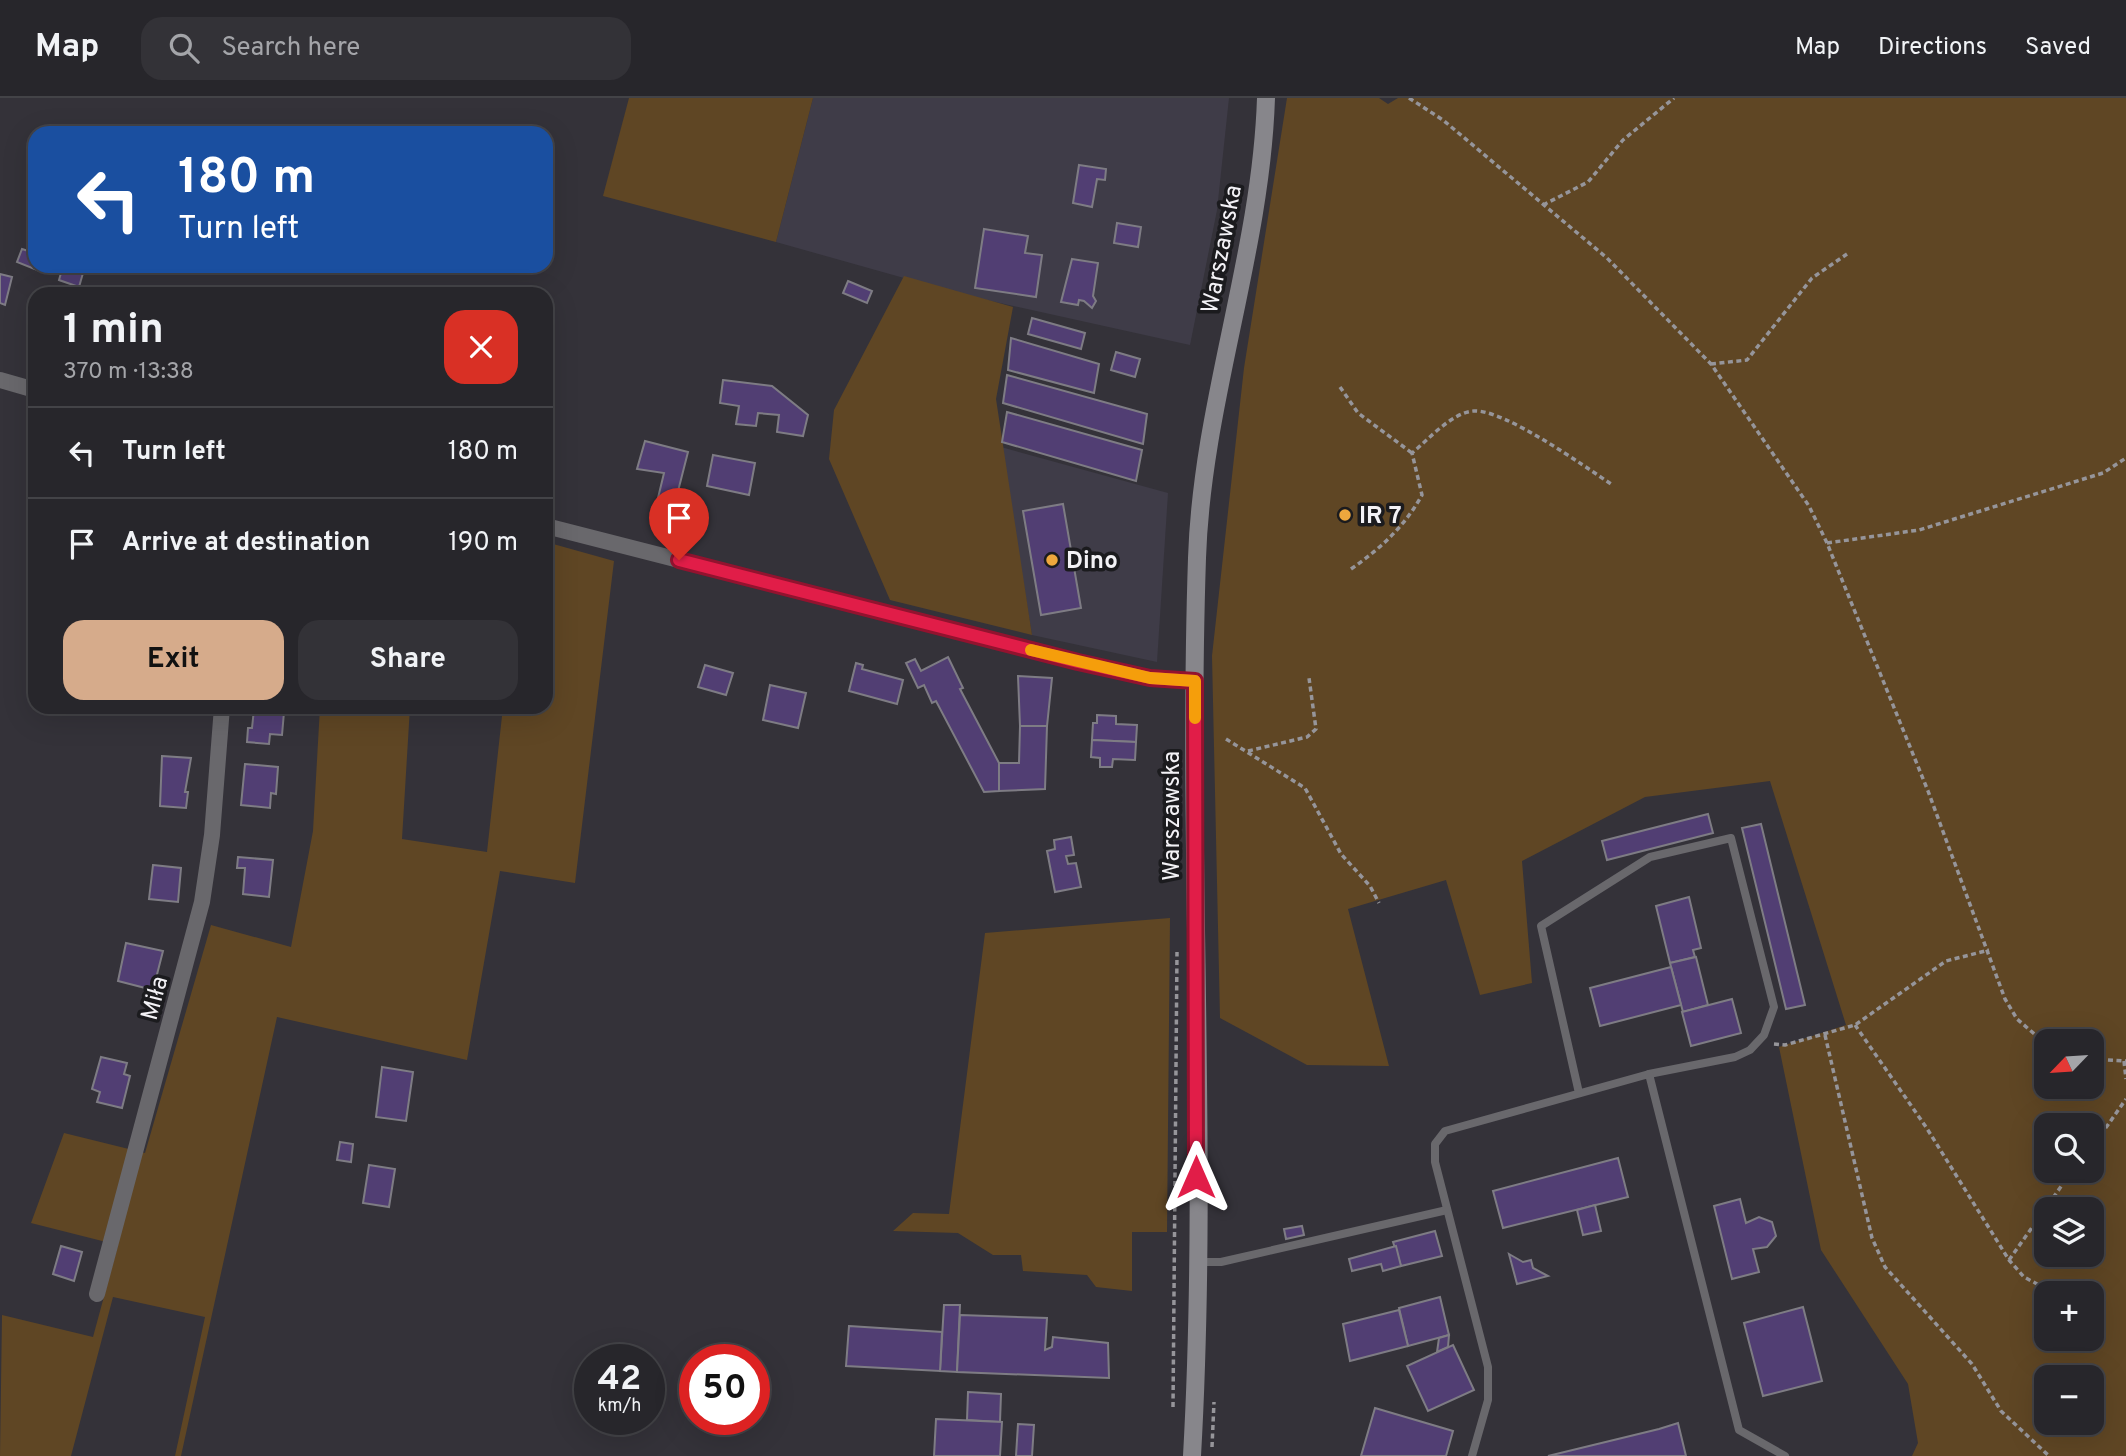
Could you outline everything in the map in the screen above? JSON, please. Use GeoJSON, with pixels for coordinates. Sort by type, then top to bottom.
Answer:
{"type":"FeatureCollection","features":[{"type":"Feature","properties":{"kind":"main road","name":"Warszawska"},"geometry":{"type":"LineString","coordinates":[[1192,1456],[1196,1262],[1195,681],[1202,489],[1219,379],[1254,213],[1266,98]]}},
{"type":"Feature","properties":{"kind":"street"},"geometry":{"type":"LineString","coordinates":[[0,380],[28,388]]}},
{"type":"Feature","properties":{"kind":"street"},"geometry":{"type":"LineString","coordinates":[[553,528],[1078,662],[1150,678],[1195,681]]}},
{"type":"Feature","properties":{"kind":"street","name":"Miła"},"geometry":{"type":"LineString","coordinates":[[97,1294],[202,902],[212,835],[221,714]]}},
{"type":"Feature","properties":{"kind":"lane"},"geometry":{"type":"LineString","coordinates":[[1472,1456],[1488,1400],[1488,1367],[1435,1162],[1435,1144],[1445,1131],[1649,1074],[1735,1058],[1750,1050],[1764,1035],[1774,1007],[1731,838],[1650,858],[1541,926],[1579,1093]]}},
{"type":"Feature","properties":{"kind":"lane"},"geometry":{"type":"LineString","coordinates":[[1649,1074],[1739,1430],[1785,1456]]}},
{"type":"Feature","properties":{"kind":"lane"},"geometry":{"type":"LineString","coordinates":[[1196,1262],[1221,1262],[1447,1210]]}},
{"type":"Feature","properties":{"kind":"path"},"geometry":{"type":"LineString","coordinates":[[1409,98],[1443,120],[1607,258],[1711,364],[1809,506],[1828,542],[1989,950],[2005,999],[2017,1019],[2034,1034]]}},
{"type":"Feature","properties":{"kind":"path"},"geometry":{"type":"LineString","coordinates":[[1543,205],[1588,182],[1623,141],[1674,98]]}},
{"type":"Feature","properties":{"kind":"path"},"geometry":{"type":"LineString","coordinates":[[1711,364],[1747,360],[1812,278],[1847,254]]}},
{"type":"Feature","properties":{"kind":"path"},"geometry":{"type":"LineString","coordinates":[[1340,387],[1359,413],[1412,453],[1422,495],[1410,516],[1384,543],[1351,569]]}},
{"type":"Feature","properties":{"kind":"path"},"geometry":{"type":"LineString","coordinates":[[1412,453],[1458,416],[1475,411],[1503,419],[1611,484]]}},
{"type":"Feature","properties":{"kind":"path"},"geometry":{"type":"LineString","coordinates":[[1828,542],[1919,530],[2103,473],[2126,458]]}},
{"type":"Feature","properties":{"kind":"path"},"geometry":{"type":"LineString","coordinates":[[1246,751],[1307,737],[1316,729],[1308,678]]}},
{"type":"Feature","properties":{"kind":"path"},"geometry":{"type":"LineString","coordinates":[[1226,739],[1305,788],[1340,854],[1370,886],[1379,903]]}},
{"type":"Feature","properties":{"kind":"path"},"geometry":{"type":"LineString","coordinates":[[1764,1035],[1771,1043],[1785,1045],[1855,1025],[1946,961],[1989,950]]}},
{"type":"Feature","properties":{"kind":"path"},"geometry":{"type":"LineString","coordinates":[[1855,1025],[1926,1127],[2009,1259],[2024,1276],[2034,1282]]}},
{"type":"Feature","properties":{"kind":"path"},"geometry":{"type":"LineString","coordinates":[[1825,1035],[1869,1227],[1885,1267],[1972,1364],[2001,1411],[2049,1456]]}},
{"type":"Feature","properties":{"kind":"path"},"geometry":{"type":"LineString","coordinates":[[2104,1060],[2125,1061],[2126,1079]]}},
{"type":"Feature","properties":{"kind":"path"},"geometry":{"type":"LineString","coordinates":[[2104,1130],[2126,1098]]}},
{"type":"Feature","properties":{"kind":"path"},"geometry":{"type":"LineString","coordinates":[[2009,1259],[2063,1183]]}},
{"type":"Feature","properties":{"kind":"path"},"geometry":{"type":"LineString","coordinates":[[1173,1407],[1177,1200]]}},
{"type":"Feature","properties":{"kind":"shaded area"},"geometry":{"type":"Polygon","coordinates":[[[629,98],[813,98],[776,242],[603,196],[629,98]]]}},
{"type":"Feature","properties":{"kind":"shaded area"},"geometry":{"type":"Polygon","coordinates":[[[813,98],[1229,98],[1217,210],[1190,345],[968,296],[776,242],[813,98]]]}},
{"type":"Feature","properties":{"kind":"shaded area"},"geometry":{"type":"Polygon","coordinates":[[[1287,98],[1379,98],[1388,104],[1398,98],[2126,98],[2126,1456],[1912,1456],[1918,1443],[1908,1384],[1821,1250],[1779,1047],[1846,1025],[1770,781],[1645,797],[1522,861],[1532,983],[1480,995],[1446,880],[1348,909],[1389,1066],[1307,1065],[1220,1018],[1212,656],[1244,368],[1287,98]]]}},
{"type":"Feature","properties":{"kind":"shaded area"},"geometry":{"type":"Polygon","coordinates":[[[904,276],[1013,307],[996,399],[1032,635],[890,600],[829,459],[834,410],[904,276]]]}},
{"type":"Feature","properties":{"kind":"shaded area"},"geometry":{"type":"Polygon","coordinates":[[[1001,447],[1168,493],[1157,662],[1032,635],[1001,447]]]}},
{"type":"Feature","properties":{"kind":"shaded area"},"geometry":{"type":"Polygon","coordinates":[[[553,544],[614,561],[575,883],[500,871],[467,1060],[277,1017],[181,1456],[175,1456],[205,1317],[113,1297],[71,1456],[0,1456],[2,1315],[93,1337],[118,1245],[31,1223],[64,1133],[145,1153],[211,925],[291,947],[313,831],[320,714],[410,714],[402,839],[487,852],[502,714],[553,714],[553,544]]]}},
{"type":"Feature","properties":{"kind":"shaded area"},"geometry":{"type":"Polygon","coordinates":[[[1170,918],[1167,1232],[1132,1232],[1132,1291],[1096,1287],[1087,1275],[1023,1271],[1021,1255],[993,1255],[958,1233],[893,1231],[913,1213],[949,1214],[985,933],[1170,918]]]}},
{"type":"Feature","properties":{"kind":"building"},"geometry":{"type":"Polygon","coordinates":[[[1079,165],[1106,169],[1105,180],[1097,179],[1092,207],[1073,203],[1079,165]]]}},
{"type":"Feature","properties":{"kind":"building"},"geometry":{"type":"Polygon","coordinates":[[[1117,223],[1141,227],[1138,247],[1114,243],[1117,223]]]}},
{"type":"Feature","properties":{"kind":"building"},"geometry":{"type":"Polygon","coordinates":[[[984,229],[1028,236],[1025,253],[1042,255],[1036,297],[975,288],[984,229]]]}},
{"type":"Feature","properties":{"kind":"building"},"geometry":{"type":"Polygon","coordinates":[[[22,249],[28,251],[28,266],[17,262],[22,249]]]}},
{"type":"Feature","properties":{"kind":"building"},"geometry":{"type":"Polygon","coordinates":[[[1072,259],[1098,263],[1093,296],[1096,301],[1092,308],[1079,300],[1078,305],[1061,302],[1072,259]]]}},
{"type":"Feature","properties":{"kind":"building"},"geometry":{"type":"Polygon","coordinates":[[[61,273],[83,273],[79,287],[59,280],[61,273]]]}},
{"type":"Feature","properties":{"kind":"building"},"geometry":{"type":"Polygon","coordinates":[[[0,274],[12,277],[5,305],[0,303],[0,274]]]}},
{"type":"Feature","properties":{"kind":"building"},"geometry":{"type":"Polygon","coordinates":[[[848,281],[872,291],[867,303],[843,293],[848,281]]]}},
{"type":"Feature","properties":{"kind":"building"},"geometry":{"type":"Polygon","coordinates":[[[1032,318],[1085,333],[1081,349],[1028,334],[1032,318]]]}},
{"type":"Feature","properties":{"kind":"building"},"geometry":{"type":"Polygon","coordinates":[[[1011,338],[1099,364],[1094,393],[1008,370],[1011,338]]]}},
{"type":"Feature","properties":{"kind":"building"},"geometry":{"type":"Polygon","coordinates":[[[1116,352],[1140,359],[1135,377],[1111,370],[1116,352]]]}},
{"type":"Feature","properties":{"kind":"building"},"geometry":{"type":"Polygon","coordinates":[[[1007,375],[1147,414],[1143,444],[1003,403],[1007,375]]]}},
{"type":"Feature","properties":{"kind":"building"},"geometry":{"type":"Polygon","coordinates":[[[723,380],[772,386],[808,415],[803,436],[777,432],[779,415],[758,413],[756,426],[736,424],[739,406],[720,403],[723,380]]]}},
{"type":"Feature","properties":{"kind":"building"},"geometry":{"type":"Polygon","coordinates":[[[1007,412],[1142,450],[1136,481],[1002,442],[1007,412]]]}},
{"type":"Feature","properties":{"kind":"building"},"geometry":{"type":"Polygon","coordinates":[[[645,441],[688,452],[675,503],[658,498],[664,473],[637,469],[645,441]]]}},
{"type":"Feature","properties":{"kind":"building"},"geometry":{"type":"Polygon","coordinates":[[[713,455],[755,463],[749,495],[707,486],[713,455]]]}},
{"type":"Feature","properties":{"kind":"building","name":"Dino"},"geometry":{"type":"Polygon","coordinates":[[[1063,504],[1081,608],[1041,615],[1023,511],[1063,504]]]}},
{"type":"Feature","properties":{"kind":"building"},"geometry":{"type":"Polygon","coordinates":[[[948,657],[963,688],[960,689],[999,763],[999,791],[984,792],[936,701],[932,703],[924,685],[918,688],[906,663],[915,659],[921,671],[948,657]]]}},
{"type":"Feature","properties":{"kind":"building"},"geometry":{"type":"Polygon","coordinates":[[[856,663],[863,665],[862,669],[903,680],[897,704],[849,691],[856,663]]]}},
{"type":"Feature","properties":{"kind":"building"},"geometry":{"type":"Polygon","coordinates":[[[705,665],[733,673],[726,695],[698,687],[705,665]]]}},
{"type":"Feature","properties":{"kind":"building"},"geometry":{"type":"Polygon","coordinates":[[[1018,676],[1052,678],[1047,726],[1020,726],[1018,676]]]}},
{"type":"Feature","properties":{"kind":"building"},"geometry":{"type":"Polygon","coordinates":[[[770,685],[806,693],[798,728],[763,720],[770,685]]]}},
{"type":"Feature","properties":{"kind":"building"},"geometry":{"type":"Polygon","coordinates":[[[253,714],[284,714],[282,735],[270,734],[269,744],[247,742],[248,728],[252,728],[253,714]]]}},
{"type":"Feature","properties":{"kind":"building"},"geometry":{"type":"Polygon","coordinates":[[[1097,715],[1116,716],[1116,724],[1137,725],[1136,742],[1092,740],[1093,723],[1097,723],[1097,715]]]}},
{"type":"Feature","properties":{"kind":"building"},"geometry":{"type":"Polygon","coordinates":[[[1020,726],[1047,726],[1045,789],[999,791],[999,763],[1019,763],[1020,726]]]}},
{"type":"Feature","properties":{"kind":"building"},"geometry":{"type":"Polygon","coordinates":[[[1092,740],[1136,742],[1135,760],[1113,759],[1112,767],[1100,767],[1100,758],[1091,757],[1092,740]]]}},
{"type":"Feature","properties":{"kind":"building"},"geometry":{"type":"Polygon","coordinates":[[[162,756],[191,758],[185,792],[188,792],[186,808],[160,806],[162,756]]]}},
{"type":"Feature","properties":{"kind":"building"},"geometry":{"type":"Polygon","coordinates":[[[245,764],[278,767],[276,794],[271,793],[270,808],[241,805],[245,764]]]}},
{"type":"Feature","properties":{"kind":"building"},"geometry":{"type":"Polygon","coordinates":[[[1708,814],[1713,833],[1607,860],[1602,841],[1708,814]]]}},
{"type":"Feature","properties":{"kind":"building"},"geometry":{"type":"Polygon","coordinates":[[[1761,824],[1805,1005],[1786,1009],[1742,828],[1761,824]]]}},
{"type":"Feature","properties":{"kind":"building"},"geometry":{"type":"Polygon","coordinates":[[[1071,837],[1074,855],[1066,856],[1068,864],[1076,863],[1081,887],[1055,892],[1047,851],[1055,849],[1054,840],[1071,837]]]}},
{"type":"Feature","properties":{"kind":"building"},"geometry":{"type":"Polygon","coordinates":[[[238,857],[273,860],[269,897],[243,894],[245,868],[237,868],[238,857]]]}},
{"type":"Feature","properties":{"kind":"building"},"geometry":{"type":"Polygon","coordinates":[[[153,865],[181,868],[178,902],[149,899],[153,865]]]}},
{"type":"Feature","properties":{"kind":"building"},"geometry":{"type":"Polygon","coordinates":[[[1689,897],[1701,948],[1693,950],[1695,957],[1670,963],[1656,906],[1689,897]]]}},
{"type":"Feature","properties":{"kind":"building"},"geometry":{"type":"Polygon","coordinates":[[[126,943],[163,951],[153,990],[118,981],[126,943]]]}},
{"type":"Feature","properties":{"kind":"building"},"geometry":{"type":"Polygon","coordinates":[[[1696,957],[1708,1005],[1683,1012],[1670,963],[1696,957]]]}},
{"type":"Feature","properties":{"kind":"building"},"geometry":{"type":"Polygon","coordinates":[[[1671,967],[1681,1005],[1600,1026],[1590,988],[1671,967]]]}},
{"type":"Feature","properties":{"kind":"building"},"geometry":{"type":"Polygon","coordinates":[[[1732,999],[1741,1033],[1691,1046],[1682,1012],[1732,999]]]}},
{"type":"Feature","properties":{"kind":"building"},"geometry":{"type":"Polygon","coordinates":[[[101,1057],[127,1063],[124,1074],[130,1076],[122,1108],[97,1102],[100,1092],[92,1089],[101,1057]]]}},
{"type":"Feature","properties":{"kind":"building"},"geometry":{"type":"Polygon","coordinates":[[[382,1067],[413,1072],[406,1121],[376,1117],[382,1067]]]}},
{"type":"Feature","properties":{"kind":"building"},"geometry":{"type":"Polygon","coordinates":[[[340,1142],[353,1144],[351,1162],[337,1160],[340,1142]]]}},
{"type":"Feature","properties":{"kind":"building"},"geometry":{"type":"Polygon","coordinates":[[[1618,1158],[1628,1197],[1503,1228],[1493,1191],[1618,1158]]]}},
{"type":"Feature","properties":{"kind":"building"},"geometry":{"type":"Polygon","coordinates":[[[369,1165],[395,1169],[389,1207],[363,1203],[369,1165]]]}},
{"type":"Feature","properties":{"kind":"building"},"geometry":{"type":"Polygon","coordinates":[[[1740,1199],[1746,1223],[1759,1217],[1772,1222],[1776,1236],[1767,1247],[1753,1249],[1759,1272],[1732,1279],[1714,1206],[1740,1199]]]}},
{"type":"Feature","properties":{"kind":"building"},"geometry":{"type":"Polygon","coordinates":[[[1595,1205],[1601,1231],[1583,1235],[1577,1210],[1595,1205]]]}},
{"type":"Feature","properties":{"kind":"building"},"geometry":{"type":"Polygon","coordinates":[[[1302,1226],[1304,1235],[1286,1239],[1284,1229],[1302,1226]]]}},
{"type":"Feature","properties":{"kind":"building"},"geometry":{"type":"Polygon","coordinates":[[[1435,1231],[1442,1256],[1401,1266],[1393,1242],[1435,1231]]]}},
{"type":"Feature","properties":{"kind":"building"},"geometry":{"type":"Polygon","coordinates":[[[61,1246],[82,1252],[74,1281],[53,1274],[61,1246]]]}},
{"type":"Feature","properties":{"kind":"building"},"geometry":{"type":"Polygon","coordinates":[[[1396,1246],[1401,1266],[1383,1271],[1381,1264],[1352,1271],[1349,1259],[1396,1246]]]}},
{"type":"Feature","properties":{"kind":"building"},"geometry":{"type":"Polygon","coordinates":[[[1509,1254],[1523,1262],[1531,1260],[1533,1268],[1548,1276],[1517,1284],[1509,1254]]]}},
{"type":"Feature","properties":{"kind":"building"},"geometry":{"type":"Polygon","coordinates":[[[1440,1297],[1449,1335],[1408,1346],[1399,1308],[1440,1297]]]}},
{"type":"Feature","properties":{"kind":"building"},"geometry":{"type":"Polygon","coordinates":[[[944,1305],[960,1305],[957,1372],[940,1371],[944,1305]]]}},
{"type":"Feature","properties":{"kind":"building"},"geometry":{"type":"Polygon","coordinates":[[[1803,1307],[1822,1381],[1763,1396],[1744,1323],[1803,1307]]]}},
{"type":"Feature","properties":{"kind":"building"},"geometry":{"type":"Polygon","coordinates":[[[1399,1310],[1408,1346],[1350,1361],[1343,1324],[1399,1310]]]}},
{"type":"Feature","properties":{"kind":"building"},"geometry":{"type":"Polygon","coordinates":[[[960,1315],[1047,1318],[1045,1350],[1052,1347],[1053,1337],[1108,1343],[1109,1378],[957,1372],[960,1315]]]}},
{"type":"Feature","properties":{"kind":"building"},"geometry":{"type":"Polygon","coordinates":[[[849,1326],[942,1332],[940,1371],[846,1366],[849,1326]]]}},
{"type":"Feature","properties":{"kind":"building"},"geometry":{"type":"Polygon","coordinates":[[[1449,1335],[1448,1347],[1437,1352],[1439,1338],[1449,1335]]]}},
{"type":"Feature","properties":{"kind":"building"},"geometry":{"type":"Polygon","coordinates":[[[1453,1345],[1474,1390],[1428,1411],[1407,1366],[1453,1345]]]}},
{"type":"Feature","properties":{"kind":"building"},"geometry":{"type":"Polygon","coordinates":[[[968,1392],[1001,1394],[1000,1422],[967,1420],[968,1392]]]}},
{"type":"Feature","properties":{"kind":"building"},"geometry":{"type":"Polygon","coordinates":[[[1375,1408],[1453,1431],[1446,1456],[1361,1456],[1375,1408]]]}},
{"type":"Feature","properties":{"kind":"building"},"geometry":{"type":"Polygon","coordinates":[[[936,1419],[1002,1422],[1000,1456],[934,1456],[936,1419]]]}},
{"type":"Feature","properties":{"kind":"building"},"geometry":{"type":"Polygon","coordinates":[[[1678,1423],[1686,1456],[1548,1456],[1659,1429],[1678,1423]]]}},
{"type":"Feature","properties":{"kind":"building"},"geometry":{"type":"Polygon","coordinates":[[[1018,1424],[1034,1425],[1032,1456],[1016,1456],[1018,1424]]]}},
{"type":"Feature","properties":{"kind":"slow traffic"},"geometry":{"type":"LineString","coordinates":[[1031,650],[1150,678],[1195,681],[1195,718]]}},
{"type":"Feature","properties":{"kind":"place","name":"IR 7"},"geometry":{"type":"Point","coordinates":[1345,515]}},
{"type":"Feature","properties":{"kind":"place","name":"Dino"},"geometry":{"type":"Point","coordinates":[1052,560]}},
{"type":"Feature","properties":{"kind":"route"},"geometry":{"type":"LineString","coordinates":[[679,560],[1078,662],[1150,678],[1195,681],[1196,1177]]}}]}
